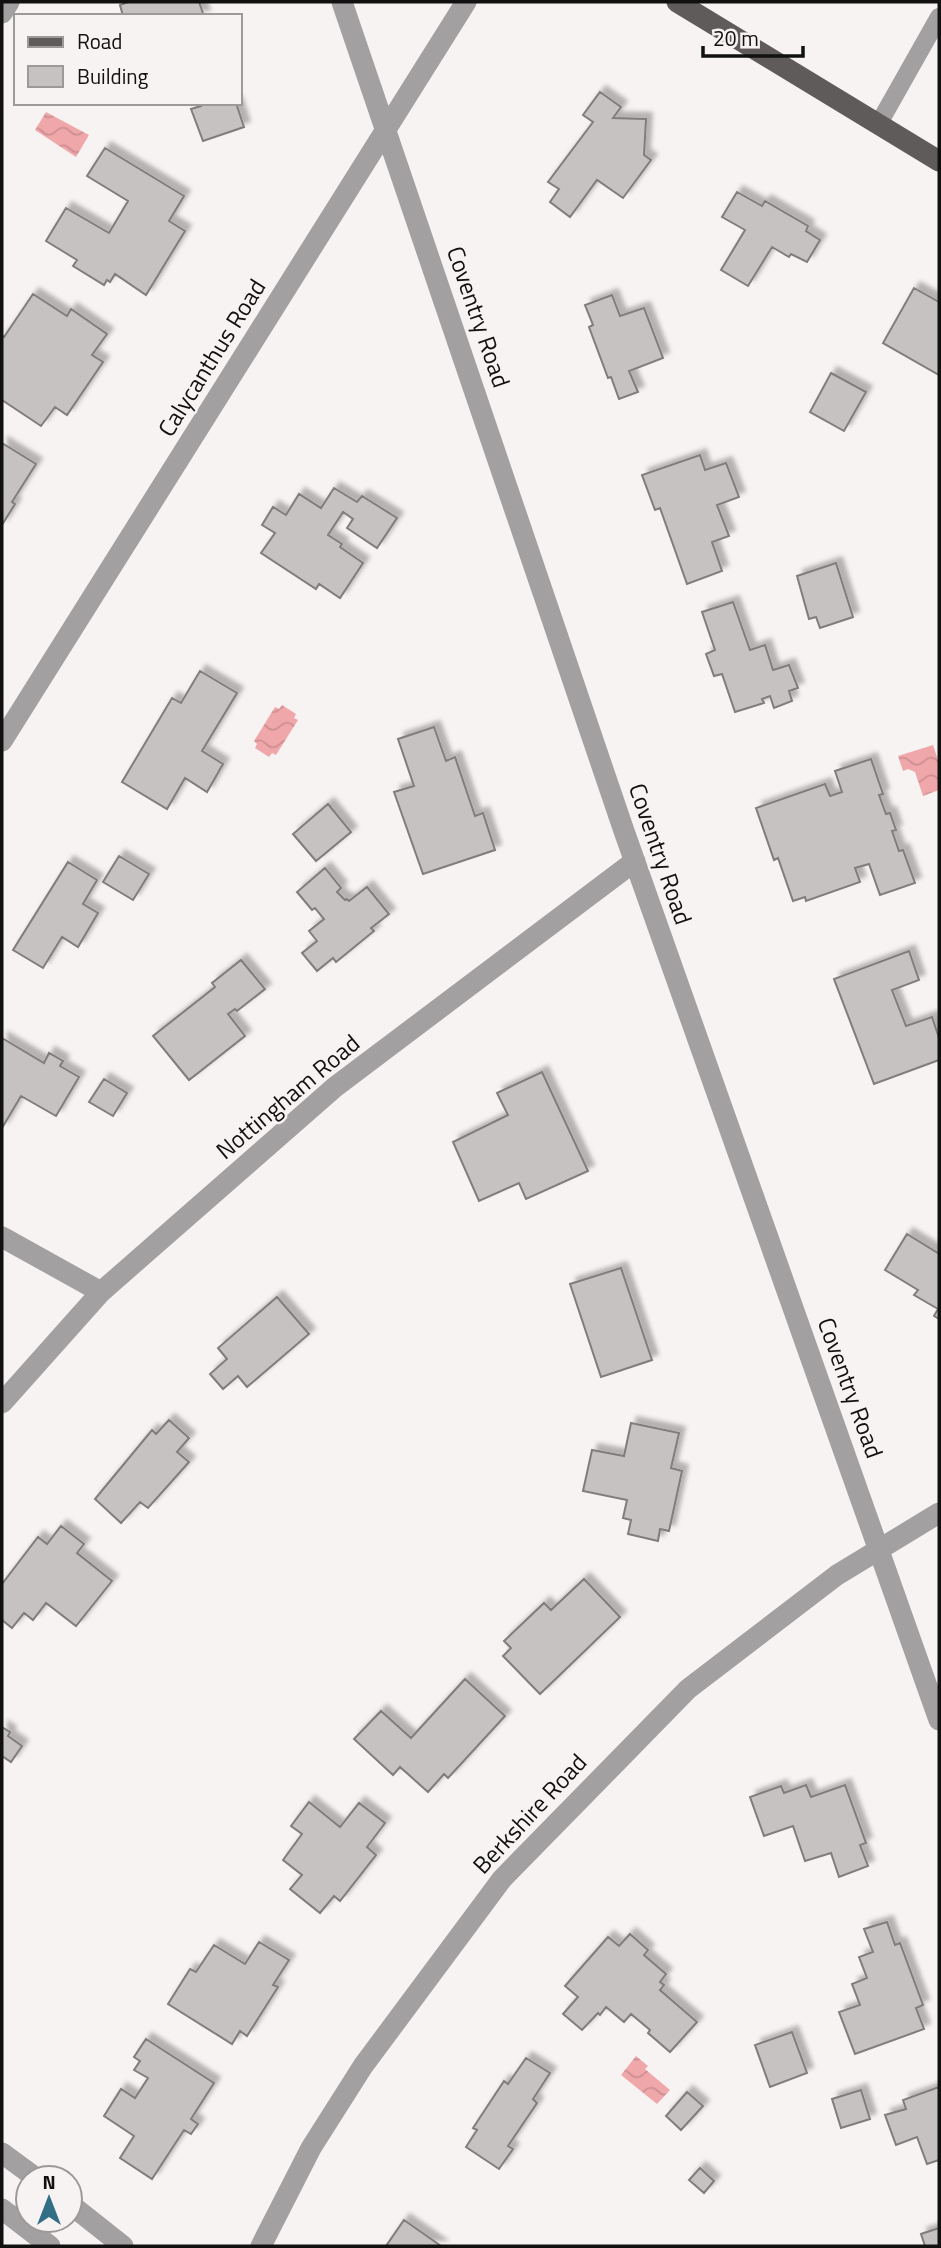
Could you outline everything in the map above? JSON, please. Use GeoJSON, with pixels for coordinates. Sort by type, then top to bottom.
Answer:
{"type":"FeatureCollection","features":[{"type":"Feature","properties":{"kind":"main road"},"geometry":{"type":"LineString","coordinates":[[677,2],[939,161]]}},
{"type":"Feature","properties":{"kind":"street"},"geometry":{"type":"LineString","coordinates":[[2,13],[9,2]]}},
{"type":"Feature","properties":{"kind":"street","name":"Coventry Road"},"geometry":{"type":"LineString","coordinates":[[342,2],[635,861],[939,1720]]}},
{"type":"Feature","properties":{"kind":"street","name":"Calycanthus Road"},"geometry":{"type":"LineString","coordinates":[[2,741],[466,2]]}},
{"type":"Feature","properties":{"kind":"street","name":"Nottingham Road"},"geometry":{"type":"LineString","coordinates":[[2,1403],[101,1292],[335,1087],[635,861]]}},
{"type":"Feature","properties":{"kind":"street"},"geometry":{"type":"LineString","coordinates":[[2,1237],[101,1292]]}},
{"type":"Feature","properties":{"kind":"street","name":"Berkshire Road"},"geometry":{"type":"LineString","coordinates":[[261,2246],[311,2148],[363,2066],[502,1879],[688,1689],[837,1575],[939,1513]]}},
{"type":"Feature","properties":{"kind":"street"},"geometry":{"type":"LineString","coordinates":[[2,2153],[17,2164]]}},
{"type":"Feature","properties":{"kind":"street"},"geometry":{"type":"LineString","coordinates":[[2,2209],[50,2246]]}},
{"type":"Feature","properties":{"kind":"street"},"geometry":{"type":"LineString","coordinates":[[84,2215],[123,2246]]}},
{"type":"Feature","properties":{"kind":"lane"},"geometry":{"type":"LineString","coordinates":[[878,125],[939,18]]}},
{"type":"Feature","properties":{"kind":"water"},"geometry":{"type":"Polygon","coordinates":[[[46,112],[89,135],[76,157],[35,130],[46,112]]]}},
{"type":"Feature","properties":{"kind":"water"},"geometry":{"type":"Polygon","coordinates":[[[282,705],[296,714],[294,718],[298,720],[276,755],[272,753],[269,757],[255,748],[257,744],[254,741],[275,707],[279,709],[282,705]]]}},
{"type":"Feature","properties":{"kind":"water"},"geometry":{"type":"Polygon","coordinates":[[[933,745],[939,763],[939,790],[923,796],[915,772],[908,769],[903,771],[898,756],[933,745]]]}},
{"type":"Feature","properties":{"kind":"water"},"geometry":{"type":"Polygon","coordinates":[[[636,2056],[648,2066],[645,2069],[670,2090],[657,2104],[621,2075],[636,2056]]]}},
{"type":"Feature","properties":{"kind":"building"},"geometry":{"type":"Polygon","coordinates":[[[128,2],[199,2],[203,14],[122,14],[120,5],[128,2]]]}},
{"type":"Feature","properties":{"kind":"building"},"geometry":{"type":"Polygon","coordinates":[[[600,92],[621,107],[613,118],[646,119],[644,155],[651,160],[623,198],[597,180],[570,217],[550,202],[559,189],[548,182],[593,122],[583,115],[600,92]]]}},
{"type":"Feature","properties":{"kind":"building"},"geometry":{"type":"Polygon","coordinates":[[[237,105],[244,127],[203,141],[191,109],[201,106],[237,105]]]}},
{"type":"Feature","properties":{"kind":"building"},"geometry":{"type":"Polygon","coordinates":[[[105,148],[184,196],[169,221],[185,231],[146,295],[115,274],[110,282],[107,280],[104,285],[73,266],[77,260],[46,241],[66,208],[109,233],[128,201],[87,176],[105,148]]]}},
{"type":"Feature","properties":{"kind":"building"},"geometry":{"type":"Polygon","coordinates":[[[737,192],[762,206],[765,201],[808,226],[806,231],[820,240],[807,262],[791,254],[789,257],[772,247],[748,286],[721,270],[745,230],[722,217],[737,192]]]}},
{"type":"Feature","properties":{"kind":"building"},"geometry":{"type":"Polygon","coordinates":[[[914,288],[939,302],[939,375],[883,343],[914,288]]]}},
{"type":"Feature","properties":{"kind":"building"},"geometry":{"type":"Polygon","coordinates":[[[33,294],[67,316],[71,309],[107,334],[92,355],[103,362],[67,415],[55,407],[41,426],[2,400],[2,336],[4,337],[33,294]]]}},
{"type":"Feature","properties":{"kind":"building"},"geometry":{"type":"Polygon","coordinates":[[[612,295],[620,316],[644,308],[663,358],[629,371],[638,392],[619,399],[589,327],[593,325],[585,305],[612,295]]]}},
{"type":"Feature","properties":{"kind":"building"},"geometry":{"type":"Polygon","coordinates":[[[831,373],[866,392],[844,431],[810,412],[831,373]]]}},
{"type":"Feature","properties":{"kind":"building"},"geometry":{"type":"Polygon","coordinates":[[[2,443],[36,464],[12,502],[15,504],[2,525],[2,443]]]}},
{"type":"Feature","properties":{"kind":"building"},"geometry":{"type":"Polygon","coordinates":[[[700,455],[705,470],[726,463],[739,497],[717,505],[729,536],[712,542],[722,571],[687,584],[660,508],[655,510],[642,475],[700,455]]]}},
{"type":"Feature","properties":{"kind":"building"},"geometry":{"type":"Polygon","coordinates":[[[334,488],[357,502],[362,496],[397,518],[377,548],[347,528],[353,519],[343,512],[328,535],[363,563],[340,598],[319,584],[316,589],[261,553],[275,533],[262,525],[273,507],[286,515],[299,494],[321,508],[334,488]]]}},
{"type":"Feature","properties":{"kind":"building"},"geometry":{"type":"Polygon","coordinates":[[[836,563],[853,617],[820,628],[816,617],[809,619],[797,576],[836,563]]]}},
{"type":"Feature","properties":{"kind":"building"},"geometry":{"type":"Polygon","coordinates":[[[733,602],[750,650],[765,645],[773,670],[789,665],[798,688],[789,691],[792,701],[774,708],[770,696],[762,699],[764,703],[735,712],[722,674],[714,676],[706,654],[715,650],[702,612],[733,602]]]}},
{"type":"Feature","properties":{"kind":"building"},"geometry":{"type":"Polygon","coordinates":[[[200,671],[237,693],[202,751],[223,764],[207,792],[185,778],[167,809],[122,782],[172,698],[181,703],[200,671]]]}},
{"type":"Feature","properties":{"kind":"building"},"geometry":{"type":"Polygon","coordinates":[[[434,727],[446,761],[455,757],[475,816],[483,813],[495,850],[423,874],[394,792],[414,786],[398,739],[434,727]]]}},
{"type":"Feature","properties":{"kind":"building"},"geometry":{"type":"Polygon","coordinates":[[[871,759],[883,794],[879,795],[886,814],[890,813],[896,830],[892,831],[899,851],[903,850],[915,883],[880,895],[869,864],[855,868],[860,882],[806,901],[805,897],[793,901],[778,858],[774,860],[756,808],[825,784],[830,796],[842,792],[835,771],[871,759]]]}},
{"type":"Feature","properties":{"kind":"building"},"geometry":{"type":"Polygon","coordinates":[[[328,804],[351,832],[316,861],[293,834],[328,804]]]}},
{"type":"Feature","properties":{"kind":"building"},"geometry":{"type":"Polygon","coordinates":[[[119,856],[149,874],[133,900],[103,882],[119,856]]]}},
{"type":"Feature","properties":{"kind":"building"},"geometry":{"type":"Polygon","coordinates":[[[68,862],[97,880],[83,904],[98,913],[78,947],[62,937],[43,968],[13,950],[68,862]]]}},
{"type":"Feature","properties":{"kind":"building"},"geometry":{"type":"Polygon","coordinates":[[[325,868],[341,888],[337,892],[345,900],[349,901],[367,887],[389,914],[371,928],[374,931],[336,962],[333,958],[317,971],[302,953],[317,941],[309,931],[324,919],[315,908],[312,910],[297,892],[325,868]]]}},
{"type":"Feature","properties":{"kind":"building"},"geometry":{"type":"Polygon","coordinates":[[[909,951],[919,980],[892,990],[906,1026],[932,1017],[939,1038],[939,1060],[874,1084],[834,979],[909,951]]]}},
{"type":"Feature","properties":{"kind":"building"},"geometry":{"type":"Polygon","coordinates":[[[241,960],[265,989],[237,1011],[235,1009],[228,1014],[245,1036],[189,1080],[153,1036],[215,987],[212,983],[241,960]]]}},
{"type":"Feature","properties":{"kind":"building"},"geometry":{"type":"Polygon","coordinates":[[[2,1038],[44,1063],[49,1053],[63,1061],[60,1066],[79,1077],[56,1116],[21,1096],[2,1128],[2,1038]]]}},
{"type":"Feature","properties":{"kind":"building"},"geometry":{"type":"Polygon","coordinates":[[[542,1072],[588,1171],[526,1199],[519,1183],[479,1201],[453,1142],[508,1115],[497,1093],[542,1072]]]}},
{"type":"Feature","properties":{"kind":"building"},"geometry":{"type":"Polygon","coordinates":[[[104,1079],[127,1093],[113,1116],[89,1102],[104,1079]]]}},
{"type":"Feature","properties":{"kind":"building"},"geometry":{"type":"Polygon","coordinates":[[[907,1234],[938,1253],[939,1251],[939,1319],[934,1316],[938,1309],[914,1295],[918,1290],[885,1270],[907,1234]]]}},
{"type":"Feature","properties":{"kind":"building"},"geometry":{"type":"Polygon","coordinates":[[[621,1268],[652,1360],[601,1377],[570,1284],[621,1268]]]}},
{"type":"Feature","properties":{"kind":"building"},"geometry":{"type":"Polygon","coordinates":[[[277,1297],[309,1334],[247,1387],[238,1376],[223,1389],[210,1374],[227,1359],[218,1348],[277,1297]]]}},
{"type":"Feature","properties":{"kind":"building"},"geometry":{"type":"Polygon","coordinates":[[[169,1420],[189,1438],[177,1452],[189,1462],[148,1508],[140,1502],[121,1523],[95,1499],[152,1430],[156,1434],[169,1420]]]}},
{"type":"Feature","properties":{"kind":"building"},"geometry":{"type":"Polygon","coordinates":[[[631,1423],[679,1433],[671,1468],[682,1471],[669,1531],[660,1529],[658,1541],[628,1534],[631,1520],[623,1518],[627,1500],[583,1491],[592,1450],[624,1456],[631,1423]]]}},
{"type":"Feature","properties":{"kind":"building"},"geometry":{"type":"Polygon","coordinates":[[[61,1526],[84,1544],[77,1553],[112,1581],[76,1626],[46,1603],[33,1620],[24,1613],[12,1628],[2,1620],[2,1584],[38,1537],[47,1544],[61,1526]]]}},
{"type":"Feature","properties":{"kind":"building"},"geometry":{"type":"Polygon","coordinates":[[[584,1579],[620,1617],[540,1694],[503,1656],[511,1648],[504,1641],[544,1603],[551,1610],[584,1579]]]}},
{"type":"Feature","properties":{"kind":"building"},"geometry":{"type":"Polygon","coordinates":[[[465,1679],[505,1716],[448,1778],[444,1774],[428,1792],[400,1767],[393,1775],[354,1739],[381,1711],[411,1738],[465,1679]]]}},
{"type":"Feature","properties":{"kind":"building"},"geometry":{"type":"Polygon","coordinates":[[[2,1727],[10,1732],[8,1736],[22,1746],[11,1762],[2,1756],[2,1727]]]}},
{"type":"Feature","properties":{"kind":"building"},"geometry":{"type":"Polygon","coordinates":[[[806,1785],[811,1797],[845,1785],[866,1843],[860,1845],[868,1866],[839,1877],[831,1853],[805,1861],[793,1826],[764,1836],[750,1797],[781,1786],[784,1793],[806,1785]]]}},
{"type":"Feature","properties":{"kind":"building"},"geometry":{"type":"Polygon","coordinates":[[[309,1802],[340,1827],[359,1803],[385,1823],[367,1847],[376,1855],[340,1901],[334,1896],[320,1913],[290,1889],[302,1875],[283,1860],[302,1834],[291,1826],[309,1802]]]}},
{"type":"Feature","properties":{"kind":"building"},"geometry":{"type":"Polygon","coordinates":[[[887,1922],[895,1945],[900,1943],[923,2005],[916,2008],[924,2029],[855,2054],[839,2012],[860,2005],[852,1984],[867,1978],[859,1957],[873,1952],[864,1929],[887,1922]]]}},
{"type":"Feature","properties":{"kind":"building"},"geometry":{"type":"Polygon","coordinates":[[[630,1934],[648,1950],[644,1955],[666,1974],[660,1982],[664,1985],[660,1990],[697,2022],[670,2052],[631,2014],[624,2022],[606,2007],[582,2030],[563,2014],[578,1997],[565,1986],[608,1937],[619,1946],[630,1934]]]}},
{"type":"Feature","properties":{"kind":"building"},"geometry":{"type":"Polygon","coordinates":[[[259,1942],[289,1960],[273,1985],[278,1987],[247,2036],[240,2031],[232,2044],[168,2004],[190,1969],[196,1972],[214,1945],[245,1964],[259,1942]]]}},
{"type":"Feature","properties":{"kind":"building"},"geometry":{"type":"Polygon","coordinates":[[[792,2032],[807,2073],[770,2087],[755,2045],[792,2032]]]}},
{"type":"Feature","properties":{"kind":"building"},"geometry":{"type":"Polygon","coordinates":[[[146,2039],[214,2083],[191,2119],[198,2124],[191,2134],[184,2130],[152,2179],[120,2158],[134,2136],[104,2116],[121,2089],[135,2098],[148,2078],[134,2070],[140,2061],[134,2057],[146,2039]]]}},
{"type":"Feature","properties":{"kind":"building"},"geometry":{"type":"Polygon","coordinates":[[[526,2058],[550,2073],[533,2099],[537,2103],[508,2146],[513,2149],[499,2169],[466,2147],[477,2130],[473,2128],[504,2081],[508,2084],[526,2058]]]}},
{"type":"Feature","properties":{"kind":"building"},"geometry":{"type":"Polygon","coordinates":[[[939,2087],[939,2160],[927,2164],[917,2137],[896,2145],[885,2115],[906,2109],[903,2100],[939,2087]]]}},
{"type":"Feature","properties":{"kind":"building"},"geometry":{"type":"Polygon","coordinates":[[[861,2090],[870,2119],[841,2128],[832,2099],[861,2090]]]}},
{"type":"Feature","properties":{"kind":"building"},"geometry":{"type":"Polygon","coordinates":[[[687,2092],[703,2106],[681,2130],[666,2116],[687,2092]]]}},
{"type":"Feature","properties":{"kind":"building"},"geometry":{"type":"Polygon","coordinates":[[[700,2168],[714,2181],[704,2193],[689,2180],[700,2168]]]}},
{"type":"Feature","properties":{"kind":"building"},"geometry":{"type":"Polygon","coordinates":[[[404,2220],[441,2246],[386,2246],[404,2220]]]}},
{"type":"Feature","properties":{"kind":"building"},"geometry":{"type":"Polygon","coordinates":[[[939,2228],[939,2246],[925,2246],[921,2234],[939,2228]]]}}]}
